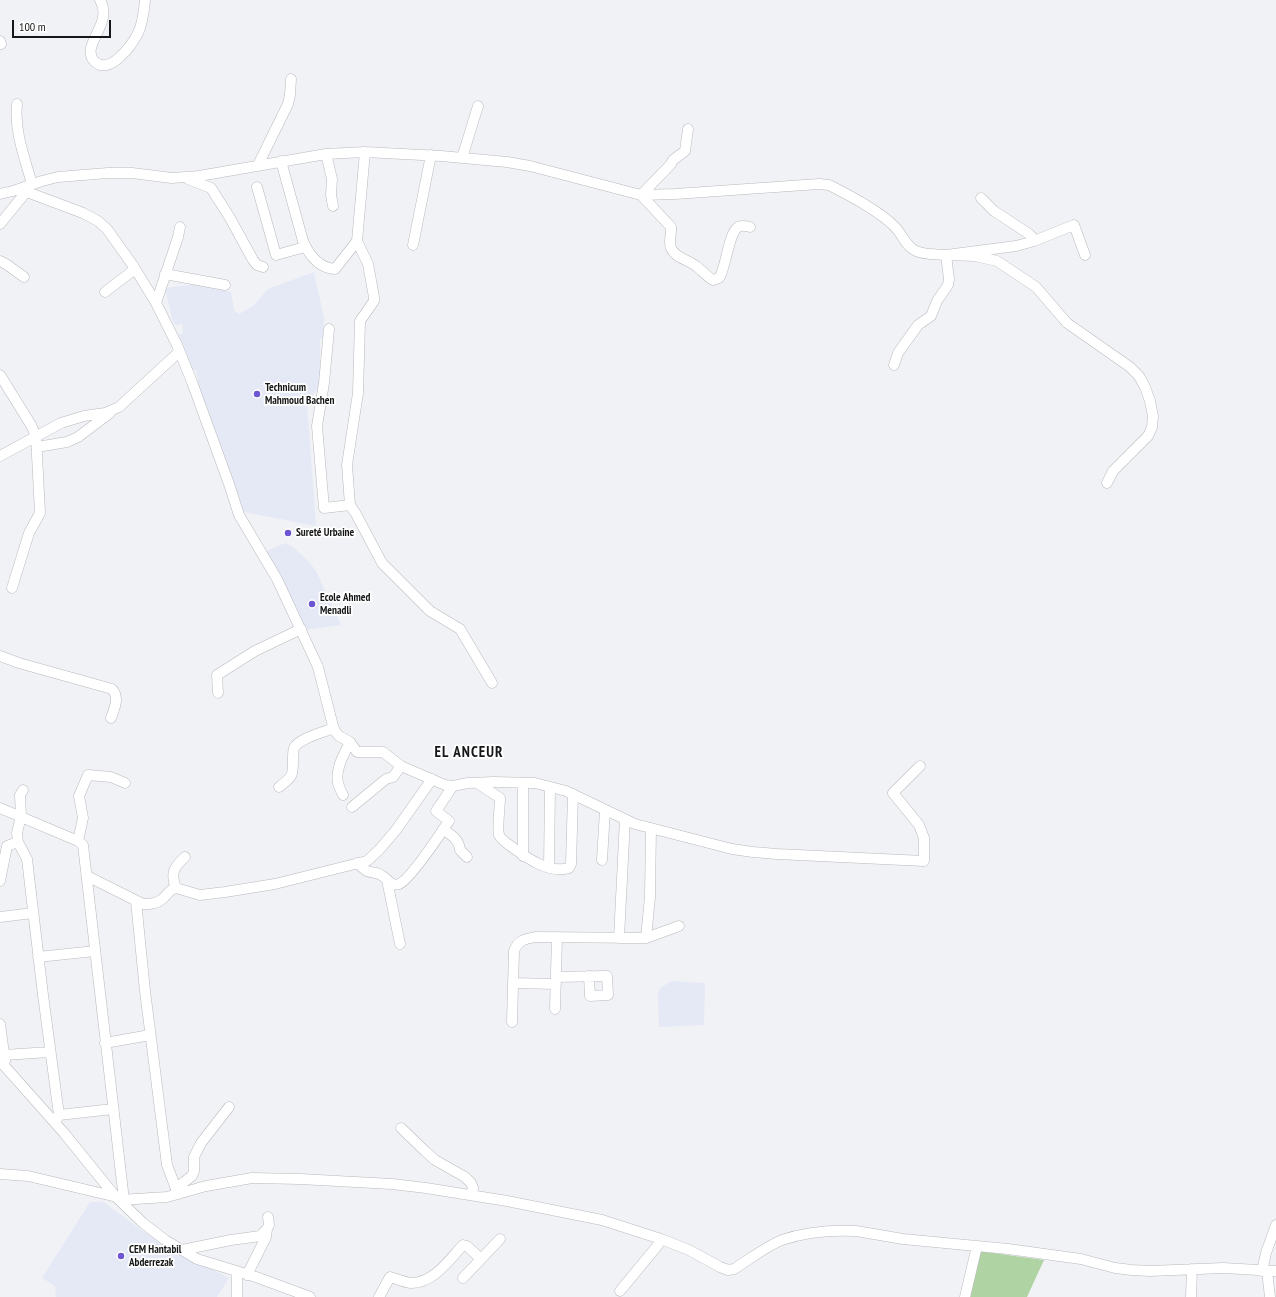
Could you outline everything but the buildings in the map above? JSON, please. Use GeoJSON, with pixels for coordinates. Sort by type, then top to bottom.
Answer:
{"type":"FeatureCollection","features":[{"type":"Feature","properties":{"kind":"street"},"geometry":{"type":"LineString","coordinates":[[100,0],[103,20],[90,50],[91,56],[95,62],[104,65],[112,63],[120,57],[138,33],[143,19],[145,0]]}},
{"type":"Feature","properties":{"kind":"street"},"geometry":{"type":"LineString","coordinates":[[258,165],[288,104],[291,79]]}},
{"type":"Feature","properties":{"kind":"street"},"geometry":{"type":"LineString","coordinates":[[0,224],[26,188],[16,119],[18,104]]}},
{"type":"Feature","properties":{"kind":"street"},"geometry":{"type":"LineString","coordinates":[[462,158],[478,106]]}},
{"type":"Feature","properties":{"kind":"street"},"geometry":{"type":"LineString","coordinates":[[641,195],[671,164],[673,160],[685,151],[688,129]]}},
{"type":"Feature","properties":{"kind":"street"},"geometry":{"type":"LineString","coordinates":[[0,194],[26,188],[58,177],[108,174],[146,174],[172,178],[224,173],[258,165],[326,154],[366,152],[431,155],[507,162],[530,166],[641,195],[813,184],[829,186],[880,215],[895,226],[909,246],[915,251],[922,254],[963,254],[986,258],[1002,264],[1036,287],[1067,323],[1130,367],[1139,376],[1145,387],[1150,402],[1153,416],[1152,427],[1148,436],[1114,471],[1107,483]]}},
{"type":"Feature","properties":{"kind":"street"},"geometry":{"type":"LineString","coordinates":[[366,152],[357,241],[368,264],[374,301],[360,321],[358,393],[347,465],[350,505],[382,563],[430,611],[460,629],[492,683]]}},
{"type":"Feature","properties":{"kind":"street"},"geometry":{"type":"LineString","coordinates":[[326,154],[332,179],[331,196],[333,206]]}},
{"type":"Feature","properties":{"kind":"street"},"geometry":{"type":"LineString","coordinates":[[413,245],[431,155]]}},
{"type":"Feature","properties":{"kind":"street"},"geometry":{"type":"LineString","coordinates":[[281,162],[305,247],[320,265],[335,269],[357,241]]}},
{"type":"Feature","properties":{"kind":"street"},"geometry":{"type":"LineString","coordinates":[[184,177],[212,188],[252,260],[257,265],[263,266]]}},
{"type":"Feature","properties":{"kind":"street"},"geometry":{"type":"LineString","coordinates":[[257,187],[276,255],[305,247]]}},
{"type":"Feature","properties":{"kind":"street"},"geometry":{"type":"LineString","coordinates":[[26,188],[98,221],[107,229],[135,269],[156,303],[192,382],[239,515],[277,579],[318,666],[334,728],[339,736],[350,742],[357,752],[383,752],[401,766],[445,785],[453,786],[494,782],[535,783],[566,791],[635,824],[732,849],[753,852],[924,861],[924,838],[919,825],[893,793],[920,766]]}},
{"type":"Feature","properties":{"kind":"street"},"geometry":{"type":"LineString","coordinates":[[641,195],[672,227],[670,244],[672,251],[677,256],[698,267],[707,277],[713,280],[719,278],[721,275],[725,257],[734,232],[740,226],[750,227]]}},
{"type":"Feature","properties":{"kind":"street"},"geometry":{"type":"LineString","coordinates":[[981,198],[994,211],[1029,234],[1035,240]]}},
{"type":"Feature","properties":{"kind":"street"},"geometry":{"type":"LineString","coordinates":[[946,255],[1016,246],[1074,225],[1085,255]]}},
{"type":"Feature","properties":{"kind":"street"},"geometry":{"type":"LineString","coordinates":[[156,303],[180,227]]}},
{"type":"Feature","properties":{"kind":"street"},"geometry":{"type":"LineString","coordinates":[[894,365],[898,353],[918,325],[931,316],[937,301],[948,285],[949,280],[946,255]]}},
{"type":"Feature","properties":{"kind":"street"},"geometry":{"type":"LineString","coordinates":[[0,261],[24,278]]}},
{"type":"Feature","properties":{"kind":"street"},"geometry":{"type":"LineString","coordinates":[[105,292],[135,269]]}},
{"type":"Feature","properties":{"kind":"street"},"geometry":{"type":"LineString","coordinates":[[165,274],[225,285]]}},
{"type":"Feature","properties":{"kind":"street"},"geometry":{"type":"LineString","coordinates":[[329,329],[325,376],[317,426],[324,508],[350,505]]}},
{"type":"Feature","properties":{"kind":"street"},"geometry":{"type":"LineString","coordinates":[[37,447],[67,442],[78,438],[119,407],[179,352]]}},
{"type":"Feature","properties":{"kind":"street"},"geometry":{"type":"LineString","coordinates":[[0,375],[31,425],[36,436],[37,447],[40,513],[29,533],[12,588]]}},
{"type":"Feature","properties":{"kind":"street"},"geometry":{"type":"LineString","coordinates":[[0,456],[61,423],[84,416],[111,412]]}},
{"type":"Feature","properties":{"kind":"street"},"geometry":{"type":"LineString","coordinates":[[218,693],[217,675],[255,651],[301,629]]}},
{"type":"Feature","properties":{"kind":"street"},"geometry":{"type":"LineString","coordinates":[[0,656],[19,663],[112,689],[117,698],[111,718]]}},
{"type":"Feature","properties":{"kind":"street"},"geometry":{"type":"LineString","coordinates":[[280,787],[293,774],[293,752],[297,745],[302,740],[334,728]]}},
{"type":"Feature","properties":{"kind":"street"},"geometry":{"type":"LineString","coordinates":[[343,795],[338,783],[339,766],[350,742]]}},
{"type":"Feature","properties":{"kind":"street"},"geometry":{"type":"LineString","coordinates":[[352,807],[386,779],[393,777],[401,766]]}},
{"type":"Feature","properties":{"kind":"street"},"geometry":{"type":"LineString","coordinates":[[78,841],[83,818],[79,796],[88,775],[111,777],[125,783]]}},
{"type":"Feature","properties":{"kind":"street"},"geometry":{"type":"LineString","coordinates":[[87,876],[143,904],[153,904],[160,902],[172,889],[176,888],[200,895],[212,894],[275,884],[367,861],[379,850],[396,830],[432,779]]}},
{"type":"Feature","properties":{"kind":"street"},"geometry":{"type":"LineString","coordinates":[[477,783],[500,798],[499,834],[503,841],[536,864],[565,869],[570,866],[573,794]]}},
{"type":"Feature","properties":{"kind":"street"},"geometry":{"type":"LineString","coordinates":[[523,783],[523,856]]}},
{"type":"Feature","properties":{"kind":"street"},"geometry":{"type":"LineString","coordinates":[[357,863],[367,871],[381,874],[386,880],[395,884],[399,884],[403,881],[421,861],[449,821],[436,811],[453,786]]}},
{"type":"Feature","properties":{"kind":"street"},"geometry":{"type":"LineString","coordinates":[[549,867],[550,787]]}},
{"type":"Feature","properties":{"kind":"street"},"geometry":{"type":"LineString","coordinates":[[23,790],[20,796],[21,816],[17,834],[18,842],[26,859],[57,1120]]}},
{"type":"Feature","properties":{"kind":"street"},"geometry":{"type":"LineString","coordinates":[[0,808],[78,841],[82,845],[84,851],[113,1109],[120,1199]]}},
{"type":"Feature","properties":{"kind":"street"},"geometry":{"type":"LineString","coordinates":[[602,860],[605,810]]}},
{"type":"Feature","properties":{"kind":"street"},"geometry":{"type":"LineString","coordinates":[[619,938],[625,819]]}},
{"type":"Feature","properties":{"kind":"street"},"geometry":{"type":"LineString","coordinates":[[646,938],[650,897],[651,828]]}},
{"type":"Feature","properties":{"kind":"street"},"geometry":{"type":"LineString","coordinates":[[443,829],[456,840],[459,844],[460,850],[467,857]]}},
{"type":"Feature","properties":{"kind":"street"},"geometry":{"type":"LineString","coordinates":[[0,881],[8,846],[18,842]]}},
{"type":"Feature","properties":{"kind":"street"},"geometry":{"type":"LineString","coordinates":[[176,888],[172,880],[175,867],[185,857]]}},
{"type":"Feature","properties":{"kind":"street"},"geometry":{"type":"LineString","coordinates":[[386,880],[400,944]]}},
{"type":"Feature","properties":{"kind":"street"},"geometry":{"type":"LineString","coordinates":[[136,901],[150,1035],[167,1165],[177,1191]]}},
{"type":"Feature","properties":{"kind":"street"},"geometry":{"type":"LineString","coordinates":[[0,917],[33,913]]}},
{"type":"Feature","properties":{"kind":"street"},"geometry":{"type":"LineString","coordinates":[[512,1022],[514,951],[516,945],[521,940],[527,938],[557,937],[646,938],[679,926]]}},
{"type":"Feature","properties":{"kind":"street"},"geometry":{"type":"LineString","coordinates":[[555,1009],[557,937]]}},
{"type":"Feature","properties":{"kind":"street"},"geometry":{"type":"LineString","coordinates":[[38,957],[95,951]]}},
{"type":"Feature","properties":{"kind":"street"},"geometry":{"type":"LineString","coordinates":[[513,983],[556,981],[589,976]]}},
{"type":"Feature","properties":{"kind":"street"},"geometry":{"type":"LineString","coordinates":[[0,1024],[3,1061],[57,1120],[120,1199],[143,1223],[165,1240],[197,1260],[247,1274],[310,1297]]}},
{"type":"Feature","properties":{"kind":"street"},"geometry":{"type":"LineString","coordinates":[[105,1044],[150,1035]]}},
{"type":"Feature","properties":{"kind":"street"},"geometry":{"type":"LineString","coordinates":[[3,1061],[50,1052]]}},
{"type":"Feature","properties":{"kind":"street"},"geometry":{"type":"LineString","coordinates":[[0,1174],[28,1176],[120,1199],[167,1197],[177,1191],[192,1176],[194,1171],[194,1156],[229,1107]]}},
{"type":"Feature","properties":{"kind":"street"},"geometry":{"type":"LineString","coordinates":[[57,1120],[113,1109]]}},
{"type":"Feature","properties":{"kind":"street"},"geometry":{"type":"LineString","coordinates":[[401,1128],[435,1160],[465,1177],[471,1183],[473,1188],[472,1195]]}},
{"type":"Feature","properties":{"kind":"street"},"geometry":{"type":"LineString","coordinates":[[177,1191],[252,1178],[270,1178],[392,1184],[472,1195],[602,1220],[662,1239],[689,1250],[720,1268],[728,1270],[734,1269],[765,1249],[781,1241],[800,1235],[856,1231],[903,1239],[977,1246],[1081,1259],[1114,1268],[1132,1270],[1223,1268],[1268,1271]]}},
{"type":"Feature","properties":{"kind":"street"},"geometry":{"type":"LineString","coordinates":[[247,1274],[266,1237],[269,1225],[268,1217]]}},
{"type":"Feature","properties":{"kind":"street"},"geometry":{"type":"LineString","coordinates":[[1270,1297],[1266,1254],[1276,1224]]}},
{"type":"Feature","properties":{"kind":"street"},"geometry":{"type":"LineString","coordinates":[[182,1250],[260,1236],[267,1229]]}},
{"type":"Feature","properties":{"kind":"street"},"geometry":{"type":"LineString","coordinates":[[463,1278],[500,1239]]}},
{"type":"Feature","properties":{"kind":"street"},"geometry":{"type":"LineString","coordinates":[[620,1291],[662,1239]]}},
{"type":"Feature","properties":{"kind":"street"},"geometry":{"type":"LineString","coordinates":[[378,1297],[390,1277],[411,1283],[423,1281],[432,1277],[463,1245],[467,1246],[480,1259]]}},
{"type":"Feature","properties":{"kind":"street"},"geometry":{"type":"LineString","coordinates":[[965,1297],[977,1246]]}},
{"type":"Feature","properties":{"kind":"street"},"geometry":{"type":"LineString","coordinates":[[1191,1297],[1192,1269]]}},
{"type":"Feature","properties":{"kind":"street"},"geometry":{"type":"LineString","coordinates":[[237,1272],[237,1297]]}},
{"type":"Feature","properties":{"kind":"shaded area","name":"Technicum Mahmoud Bachen"},"geometry":{"type":"Polygon","coordinates":[[[314,272],[324,318],[323,338],[320,339],[320,386],[307,403],[316,526],[239,511],[196,383],[198,380],[196,370],[192,370],[179,334],[183,333],[182,324],[176,325],[173,322],[165,288],[200,285],[231,292],[234,310],[239,314],[253,306],[268,289],[314,272]]]}},
{"type":"Feature","properties":{"kind":"shaded area","name":"Ecole Ahmed Menadli"},"geometry":{"type":"Polygon","coordinates":[[[285,543],[293,547],[316,571],[341,625],[305,630],[265,552],[285,543]]]}},
{"type":"Feature","properties":{"kind":"shaded area"},"geometry":{"type":"Polygon","coordinates":[[[672,981],[705,983],[704,1025],[659,1027],[658,994],[660,988],[672,981]]]}},
{"type":"Feature","properties":{"kind":"shaded area","name":"CEM Hantabil Abderrezak"},"geometry":{"type":"Polygon","coordinates":[[[90,1202],[103,1202],[153,1238],[229,1278],[217,1297],[56,1297],[55,1286],[42,1278],[90,1202]]]}},
{"type":"Feature","properties":{"kind":"green space"},"geometry":{"type":"Polygon","coordinates":[[[978,1251],[1044,1260],[1027,1297],[968,1297],[978,1251]]]}},
{"type":"Feature","properties":{"kind":"place","name":"Technicum Mahmoud Bachen"},"geometry":{"type":"Point","coordinates":[257,394]}},
{"type":"Feature","properties":{"kind":"place","name":"Sureté Urbaine"},"geometry":{"type":"Point","coordinates":[288,533]}},
{"type":"Feature","properties":{"kind":"place","name":"Ecole Ahmed Menadli"},"geometry":{"type":"Point","coordinates":[312,604]}},
{"type":"Feature","properties":{"kind":"place","name":"CEM Hantabil Abderrezak"},"geometry":{"type":"Point","coordinates":[121,1256]}},
{"type":"Feature","properties":{"kind":"district","name":"EL ANCEUR"},"geometry":{"type":"Point","coordinates":[469,753]}}]}
